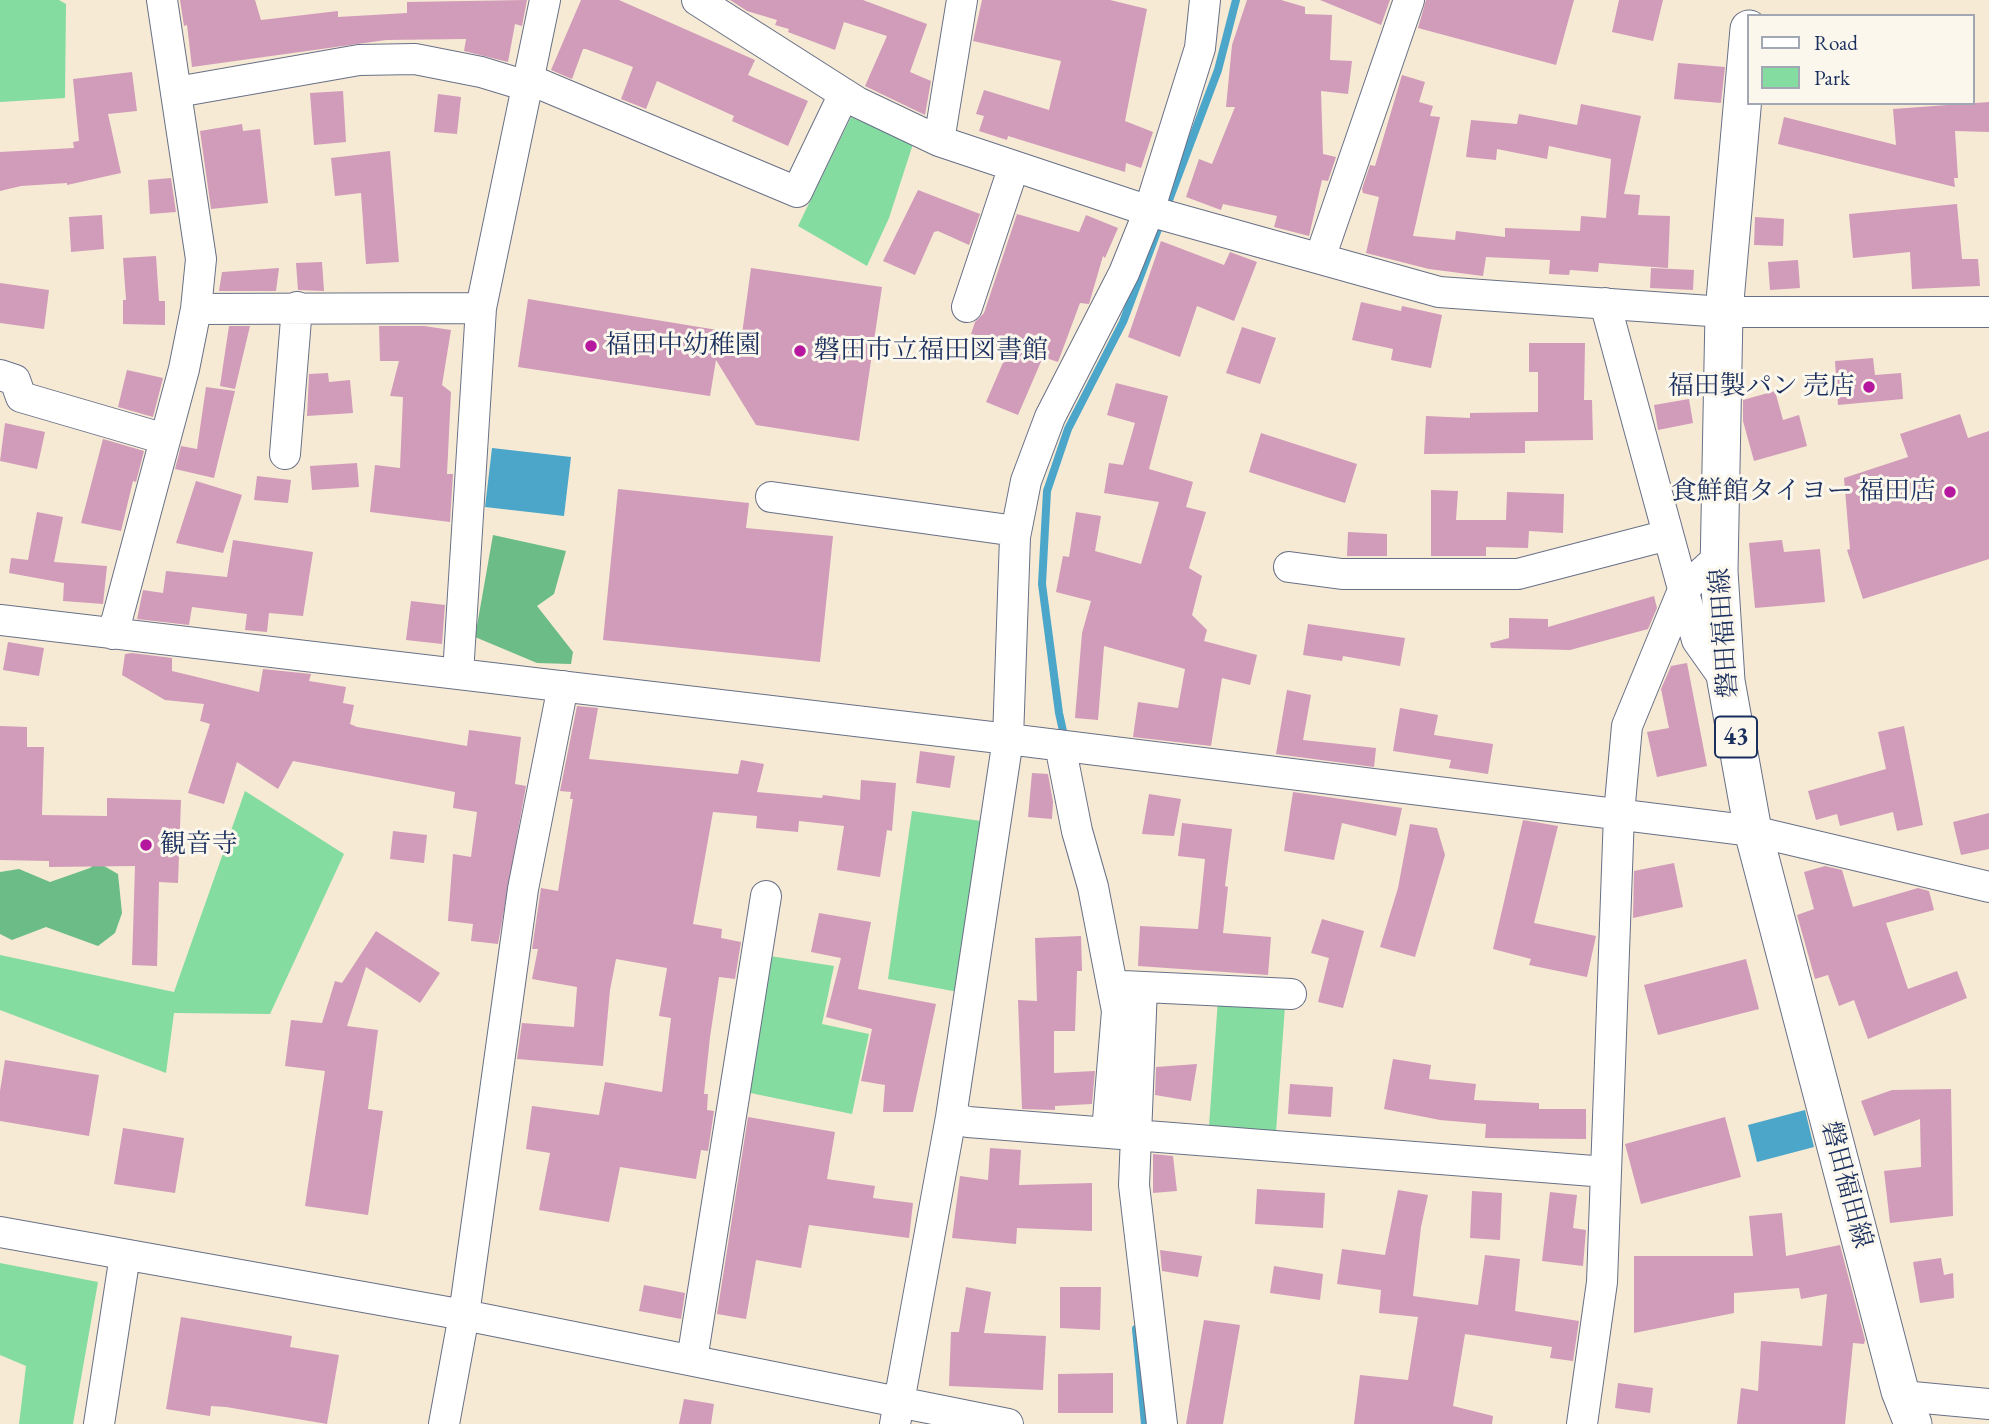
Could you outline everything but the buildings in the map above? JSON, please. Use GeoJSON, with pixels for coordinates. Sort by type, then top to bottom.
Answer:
{"type":"FeatureCollection","features":[{"type":"Feature","properties":{"kind":"main road","name":"磐田福田線"},"geometry":{"type":"LineString","coordinates":[[1748,40],[1724,312],[1719,556],[1726,681],[1753,831],[1908,1410]]}},
{"type":"Feature","properties":{"kind":"street"},"geometry":{"type":"LineString","coordinates":[[113,634],[166,439],[196,309],[201,258],[162,0]]}},
{"type":"Feature","properties":{"kind":"street"},"geometry":{"type":"LineString","coordinates":[[458,674],[481,308],[545,0]]}},
{"type":"Feature","properties":{"kind":"street"},"geometry":{"type":"LineString","coordinates":[[697,0],[844,94],[939,141],[1149,211],[1439,292],[1724,312],[1989,312]]}},
{"type":"Feature","properties":{"kind":"street"},"geometry":{"type":"LineString","coordinates":[[939,141],[962,0]]}},
{"type":"Feature","properties":{"kind":"street"},"geometry":{"type":"LineString","coordinates":[[897,1412],[951,1117],[1008,738],[1016,531],[1026,481],[1050,417],[1124,273],[1149,211],[1200,48],[1205,0]]}},
{"type":"Feature","properties":{"kind":"street"},"geometry":{"type":"LineString","coordinates":[[1320,258],[1409,0]]}},
{"type":"Feature","properties":{"kind":"street"},"geometry":{"type":"LineString","coordinates":[[177,92],[370,60],[415,59],[528,83],[797,192],[844,94]]}},
{"type":"Feature","properties":{"kind":"street"},"geometry":{"type":"LineString","coordinates":[[967,307],[1014,166]]}},
{"type":"Feature","properties":{"kind":"street"},"geometry":{"type":"LineString","coordinates":[[1605,303],[1697,640],[1726,681]]}},
{"type":"Feature","properties":{"kind":"street"},"geometry":{"type":"LineString","coordinates":[[285,454],[297,307]]}},
{"type":"Feature","properties":{"kind":"street"},"geometry":{"type":"LineString","coordinates":[[196,309],[481,308]]}},
{"type":"Feature","properties":{"kind":"street"},"geometry":{"type":"LineString","coordinates":[[0,375],[15,380],[21,397],[166,439]]}},
{"type":"Feature","properties":{"kind":"street"},"geometry":{"type":"LineString","coordinates":[[771,497],[1016,531]]}},
{"type":"Feature","properties":{"kind":"street"},"geometry":{"type":"LineString","coordinates":[[1289,567],[1342,574],[1518,574],[1668,535]]}},
{"type":"Feature","properties":{"kind":"street"},"geometry":{"type":"LineString","coordinates":[[1582,1424],[1602,1282],[1619,814],[1627,726],[1683,590],[1719,556]]}},
{"type":"Feature","properties":{"kind":"street"},"geometry":{"type":"LineString","coordinates":[[0,620],[1008,738],[1753,831],[1989,887]]}},
{"type":"Feature","properties":{"kind":"street"},"geometry":{"type":"LineString","coordinates":[[444,1424],[464,1315],[523,889],[563,687]]}},
{"type":"Feature","properties":{"kind":"street"},"geometry":{"type":"LineString","coordinates":[[1060,745],[1116,1011],[1121,1134],[1135,1185],[1162,1424]]}},
{"type":"Feature","properties":{"kind":"street"},"geometry":{"type":"LineString","coordinates":[[692,1360],[766,897]]}},
{"type":"Feature","properties":{"kind":"street"},"geometry":{"type":"LineString","coordinates":[[1112,985],[1290,994]]}},
{"type":"Feature","properties":{"kind":"street"},"geometry":{"type":"LineString","coordinates":[[1121,1134],[1142,987]]}},
{"type":"Feature","properties":{"kind":"street"},"geometry":{"type":"LineString","coordinates":[[951,1117],[968,1122],[1606,1172]]}},
{"type":"Feature","properties":{"kind":"street"},"geometry":{"type":"LineString","coordinates":[[0,1232],[464,1315],[692,1360],[897,1412],[1008,1424]]}},
{"type":"Feature","properties":{"kind":"street"},"geometry":{"type":"LineString","coordinates":[[99,1424],[125,1255]]}},
{"type":"Feature","properties":{"kind":"street"},"geometry":{"type":"LineString","coordinates":[[1908,1410],[1989,1404]]}},
{"type":"Feature","properties":{"kind":"green space"},"geometry":{"type":"Polygon","coordinates":[[[0,0],[59,0],[66,4],[65,98],[0,102],[0,0]]]}},
{"type":"Feature","properties":{"kind":"green space"},"geometry":{"type":"Polygon","coordinates":[[[851,117],[913,144],[889,218],[867,266],[798,226],[851,117]]]}},
{"type":"Feature","properties":{"kind":"green space"},"geometry":{"type":"Polygon","coordinates":[[[493,535],[566,551],[554,594],[537,606],[573,652],[571,664],[537,663],[475,637],[493,535]]]}},
{"type":"Feature","properties":{"kind":"green space"},"geometry":{"type":"Polygon","coordinates":[[[245,791],[344,854],[270,1014],[174,1013],[166,1073],[0,1010],[0,955],[174,992],[245,791]]]}},
{"type":"Feature","properties":{"kind":"green space"},"geometry":{"type":"Polygon","coordinates":[[[912,811],[995,823],[969,994],[888,979],[912,811]]]}},
{"type":"Feature","properties":{"kind":"green space"},"geometry":{"type":"Polygon","coordinates":[[[97,862],[118,874],[122,913],[115,933],[98,946],[46,927],[12,940],[0,934],[0,872],[19,869],[50,882],[90,868],[97,862]]]}},
{"type":"Feature","properties":{"kind":"green space"},"geometry":{"type":"Polygon","coordinates":[[[757,954],[834,966],[822,1024],[869,1034],[852,1114],[736,1090],[757,954]]]}},
{"type":"Feature","properties":{"kind":"green space"},"geometry":{"type":"Polygon","coordinates":[[[1218,999],[1285,1006],[1275,1146],[1208,1140],[1218,999]]]}},
{"type":"Feature","properties":{"kind":"green space"},"geometry":{"type":"Polygon","coordinates":[[[0,1263],[98,1282],[73,1424],[19,1424],[26,1366],[0,1355],[0,1263]]]}},
{"type":"Feature","properties":{"kind":"water"},"geometry":{"type":"Polygon","coordinates":[[[492,448],[571,457],[564,516],[485,507],[492,448]]]}},
{"type":"Feature","properties":{"kind":"water"},"geometry":{"type":"Polygon","coordinates":[[[1805,1110],[1814,1147],[1757,1162],[1748,1125],[1805,1110]]]}},
{"type":"Feature","properties":{"kind":"waterway"},"geometry":{"type":"LineString","coordinates":[[1065,740],[1042,584],[1047,491],[1068,429],[1123,322],[1218,70],[1236,0]]}},
{"type":"Feature","properties":{"kind":"waterway"},"geometry":{"type":"LineString","coordinates":[[1136,1329],[1145,1424]]}},
{"type":"Feature","properties":{"kind":"place","name":"福田中幼稚園"},"geometry":{"type":"Point","coordinates":[591,346]}},
{"type":"Feature","properties":{"kind":"place","name":"磐田市立福田図書館"},"geometry":{"type":"Point","coordinates":[800,351]}},
{"type":"Feature","properties":{"kind":"place","name":"福田製パン 売店"},"geometry":{"type":"Point","coordinates":[1869,387]}},
{"type":"Feature","properties":{"kind":"place","name":"食鮮館タイヨー 福田店"},"geometry":{"type":"Point","coordinates":[1950,492]}},
{"type":"Feature","properties":{"kind":"place","name":"観音寺"},"geometry":{"type":"Point","coordinates":[146,845]}}]}
